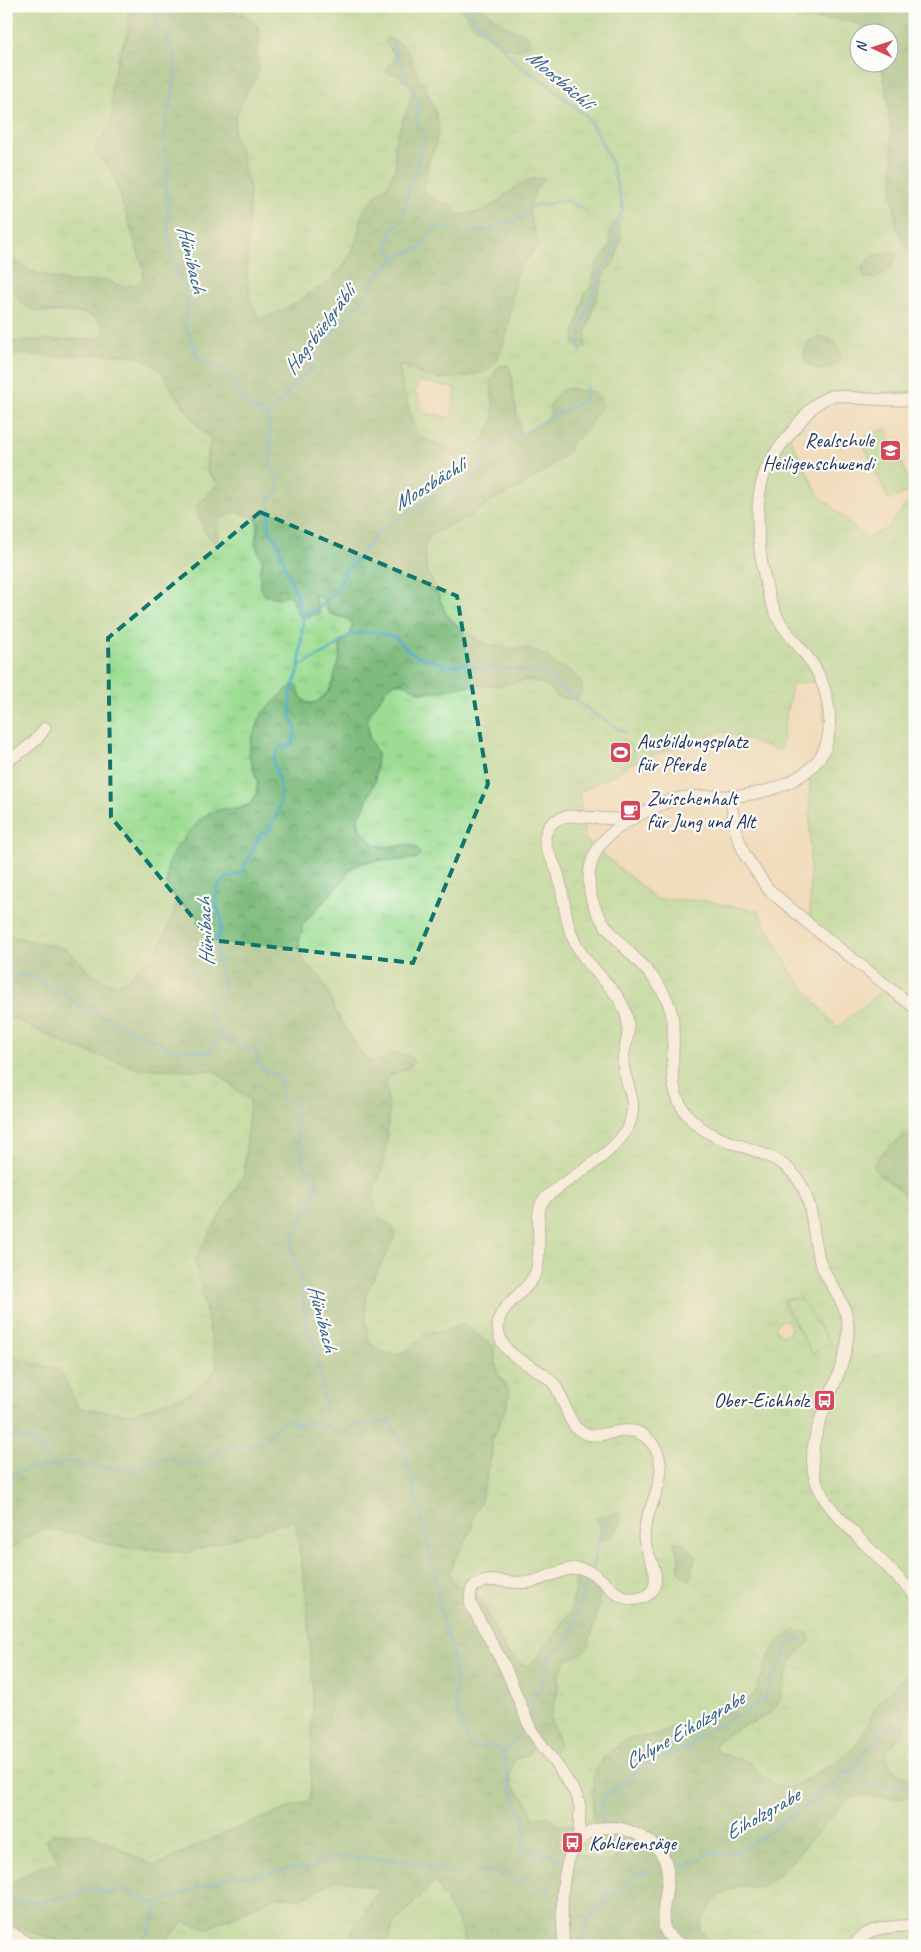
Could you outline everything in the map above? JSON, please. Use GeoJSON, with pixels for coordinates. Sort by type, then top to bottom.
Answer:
{"type":"FeatureCollection","features":[{"type":"Feature","properties":{"kind":"street"},"geometry":{"type":"LineString","coordinates":[[915,400],[899,401],[836,396],[822,400],[789,436],[767,467],[759,494],[758,524],[760,550],[768,592],[775,613],[782,625],[809,658],[822,681],[828,710],[827,739],[823,752],[815,764],[802,774],[770,790],[753,794],[672,800],[630,820],[608,834],[595,853],[590,867],[589,882],[594,907],[607,927],[662,990],[670,1004],[673,1082],[680,1104],[688,1116],[708,1133],[777,1160],[796,1177],[806,1195],[819,1259],[840,1297],[848,1321],[844,1353],[814,1441],[812,1463],[814,1477],[820,1492],[832,1510],[915,1595]]}},
{"type":"Feature","properties":{"kind":"street"},"geometry":{"type":"LineString","coordinates":[[6,761],[27,749],[38,739],[45,728]]}},
{"type":"Feature","properties":{"kind":"street"},"geometry":{"type":"LineString","coordinates":[[730,796],[733,819],[740,844],[749,863],[768,889],[810,925],[915,1008]]}},
{"type":"Feature","properties":{"kind":"street"},"geometry":{"type":"LineString","coordinates":[[581,1839],[580,1807],[576,1796],[561,1771],[531,1730],[505,1667],[470,1603],[470,1598],[473,1587],[486,1580],[526,1583],[575,1569],[586,1570],[595,1574],[626,1599],[635,1600],[644,1597],[651,1592],[655,1584],[656,1577],[647,1551],[644,1534],[660,1474],[660,1463],[655,1448],[648,1438],[634,1431],[626,1430],[590,1435],[578,1430],[556,1387],[541,1372],[509,1352],[502,1340],[498,1325],[503,1309],[528,1286],[537,1270],[540,1250],[538,1213],[542,1202],[620,1139],[628,1126],[633,1107],[623,1060],[628,1032],[627,1017],[623,1006],[614,992],[584,958],[570,932],[556,869],[546,846],[547,830],[554,821],[569,816],[630,820]]}},
{"type":"Feature","properties":{"kind":"street"},"geometry":{"type":"LineString","coordinates":[[564,1946],[563,1888],[572,1852],[581,1839],[596,1829],[619,1828],[646,1839],[659,1850],[667,1864],[669,1879],[663,1908],[664,1926],[673,1940],[685,1946]]}},
{"type":"Feature","properties":{"kind":"street"},"geometry":{"type":"LineString","coordinates":[[854,1946],[860,1937],[872,1930],[915,1925]]}},
{"type":"Feature","properties":{"kind":"street"},"geometry":{"type":"LineString","coordinates":[[6,1931],[32,1946]]}},
{"type":"Feature","properties":{"kind":"street"},"geometry":{"type":"LineString","coordinates":[[710,1946],[724,1946]]}},
{"type":"Feature","properties":{"kind":"highlighted area"},"geometry":{"type":"Polygon","coordinates":[[[260,512],[457,596],[488,784],[413,963],[211,940],[111,817],[108,638],[260,512]]]}},
{"type":"Feature","properties":{"kind":"green space"},"geometry":{"type":"Polygon","coordinates":[[[6,6],[128,6],[128,33],[119,53],[111,90],[113,112],[110,129],[101,137],[97,155],[106,162],[113,174],[144,270],[142,279],[135,285],[121,286],[105,280],[71,283],[31,271],[6,251],[6,6]]]}},
{"type":"Feature","properties":{"kind":"green space"},"geometry":{"type":"Polygon","coordinates":[[[128,6],[212,6],[245,15],[258,26],[260,38],[256,55],[259,68],[256,78],[248,89],[235,119],[234,135],[241,154],[250,191],[247,280],[250,299],[259,319],[284,310],[330,281],[342,268],[352,252],[359,231],[361,216],[376,195],[388,185],[396,166],[394,145],[413,91],[409,84],[399,76],[387,72],[387,67],[395,59],[395,55],[386,43],[386,39],[389,37],[409,52],[418,75],[425,84],[437,117],[439,130],[435,147],[428,160],[424,186],[427,194],[434,199],[451,205],[457,215],[471,214],[493,206],[527,180],[544,178],[533,196],[530,210],[539,244],[522,265],[515,279],[508,329],[500,353],[493,366],[489,370],[465,377],[436,378],[418,373],[399,364],[403,391],[408,403],[413,428],[419,437],[447,448],[461,450],[473,448],[483,440],[489,431],[494,418],[491,381],[498,367],[508,365],[510,369],[520,435],[551,417],[549,407],[562,390],[573,388],[580,391],[594,392],[600,397],[602,404],[585,432],[573,442],[568,452],[548,469],[522,486],[491,500],[469,517],[430,536],[424,549],[426,567],[447,616],[463,631],[488,645],[511,649],[528,648],[546,656],[556,665],[573,673],[582,684],[582,691],[577,700],[557,697],[550,688],[541,683],[525,680],[501,685],[460,686],[437,692],[419,692],[408,685],[397,682],[388,687],[367,718],[369,737],[377,754],[375,782],[358,820],[360,829],[373,843],[380,847],[406,845],[416,847],[420,853],[418,858],[364,862],[351,868],[344,880],[303,924],[299,949],[309,968],[320,977],[327,989],[334,1009],[362,1054],[371,1062],[380,1061],[388,1054],[403,1054],[410,1057],[414,1063],[410,1067],[390,1076],[386,1083],[389,1112],[386,1149],[373,1200],[378,1216],[392,1226],[395,1237],[367,1291],[365,1305],[368,1338],[373,1346],[383,1352],[395,1355],[406,1351],[429,1332],[448,1331],[464,1324],[469,1330],[494,1346],[497,1372],[510,1394],[492,1440],[492,1453],[480,1503],[473,1516],[472,1529],[455,1559],[450,1571],[451,1579],[456,1585],[479,1596],[505,1650],[520,1664],[529,1666],[552,1639],[571,1610],[579,1571],[581,1569],[599,1584],[599,1605],[588,1647],[582,1653],[564,1662],[558,1679],[558,1691],[550,1718],[559,1742],[556,1750],[552,1753],[537,1739],[528,1755],[515,1758],[511,1769],[510,1778],[516,1790],[530,1807],[534,1819],[547,1817],[557,1824],[571,1826],[571,1835],[560,1838],[558,1841],[559,1847],[589,1859],[612,1862],[620,1855],[621,1851],[610,1845],[599,1843],[598,1837],[615,1836],[632,1840],[648,1849],[654,1856],[660,1865],[664,1878],[669,1872],[646,1839],[596,1829],[593,1817],[593,1779],[598,1765],[612,1750],[627,1739],[660,1734],[676,1725],[694,1723],[731,1711],[748,1700],[756,1691],[775,1645],[784,1636],[797,1630],[808,1633],[810,1641],[792,1661],[777,1706],[761,1718],[726,1735],[715,1747],[720,1753],[749,1762],[762,1776],[776,1785],[790,1788],[839,1760],[854,1747],[864,1735],[878,1702],[915,1667],[915,1717],[886,1751],[888,1762],[894,1770],[904,1776],[915,1778],[915,1794],[898,1798],[863,1796],[844,1801],[791,1862],[771,1880],[758,1887],[739,1886],[732,1888],[719,1896],[708,1908],[701,1922],[700,1929],[714,1945],[724,1946],[466,1946],[460,1926],[435,1881],[394,1924],[387,1946],[358,1946],[350,1935],[380,1889],[337,1879],[303,1898],[275,1897],[208,1928],[183,1922],[168,1938],[166,1946],[70,1946],[67,1943],[6,1924],[6,1886],[42,1865],[60,1863],[45,1840],[52,1833],[91,1834],[155,1866],[229,1831],[310,1800],[313,1693],[307,1601],[295,1520],[189,1552],[115,1547],[80,1534],[42,1528],[6,1552],[6,1356],[60,1370],[79,1408],[131,1414],[183,1396],[205,1383],[217,1367],[195,1259],[244,1174],[250,1100],[214,1071],[136,1068],[70,1046],[6,1015],[6,935],[67,949],[90,972],[106,982],[115,985],[125,981],[161,945],[175,910],[176,898],[167,885],[167,869],[174,850],[196,824],[210,812],[224,809],[239,809],[250,804],[256,794],[258,783],[249,755],[251,740],[263,712],[293,684],[298,687],[303,700],[306,702],[313,703],[322,698],[333,684],[339,658],[340,643],[349,635],[352,629],[349,619],[330,614],[322,599],[313,592],[320,614],[303,618],[298,616],[292,599],[288,594],[279,598],[266,596],[260,587],[260,571],[263,563],[255,543],[259,524],[256,518],[236,513],[222,517],[218,521],[216,532],[218,542],[213,542],[204,530],[196,507],[219,482],[209,474],[206,464],[211,439],[202,431],[175,394],[162,372],[134,355],[90,354],[64,356],[6,354],[6,341],[95,339],[104,334],[103,325],[92,315],[76,312],[35,311],[23,304],[13,292],[6,276],[6,251],[31,271],[71,283],[105,280],[121,286],[135,285],[142,279],[144,270],[113,174],[94,147],[110,128],[113,112],[111,90],[114,72],[128,33],[128,6]]]}},
{"type":"Feature","properties":{"kind":"green space"},"geometry":{"type":"Polygon","coordinates":[[[212,6],[461,6],[468,17],[484,34],[502,47],[525,47],[529,41],[527,35],[505,26],[479,6],[796,6],[795,9],[803,19],[839,19],[853,22],[848,22],[848,72],[883,72],[885,80],[893,160],[892,195],[909,252],[915,259],[915,399],[831,396],[789,436],[818,494],[866,538],[888,528],[915,493],[915,1145],[912,1139],[878,1175],[902,1192],[908,1199],[912,1206],[915,1226],[915,1279],[912,1285],[915,1291],[915,1667],[876,1709],[858,1742],[850,1752],[825,1769],[790,1788],[776,1785],[762,1776],[749,1762],[720,1753],[715,1747],[726,1735],[761,1719],[775,1708],[790,1665],[798,1653],[810,1641],[775,1645],[756,1691],[748,1700],[731,1711],[694,1723],[676,1725],[660,1734],[645,1737],[592,1789],[593,1817],[610,1828],[659,1849],[664,1878],[660,1866],[634,1841],[615,1835],[605,1835],[603,1844],[610,1845],[621,1851],[620,1855],[612,1862],[589,1859],[559,1847],[559,1842],[567,1825],[557,1824],[554,1819],[541,1816],[534,1819],[530,1807],[516,1790],[510,1778],[515,1758],[524,1757],[538,1739],[558,1746],[559,1742],[550,1718],[558,1691],[558,1679],[564,1663],[568,1659],[582,1653],[588,1646],[599,1605],[574,1596],[570,1612],[537,1660],[529,1666],[520,1664],[505,1650],[483,1604],[468,1590],[456,1585],[451,1579],[450,1571],[455,1559],[472,1529],[473,1516],[480,1503],[492,1453],[492,1440],[507,1405],[505,1383],[497,1372],[494,1346],[465,1327],[456,1326],[448,1331],[429,1332],[406,1351],[395,1355],[383,1352],[373,1346],[368,1338],[365,1305],[367,1291],[382,1263],[392,1226],[378,1217],[373,1200],[375,1187],[382,1169],[386,1083],[389,1076],[410,1067],[412,1058],[397,1055],[371,1062],[365,1057],[346,1031],[322,981],[301,956],[299,947],[299,938],[303,924],[316,907],[342,882],[351,868],[368,862],[394,861],[406,845],[380,847],[373,843],[360,829],[358,820],[375,782],[377,754],[369,737],[367,718],[387,687],[397,682],[408,685],[419,692],[437,692],[460,686],[501,685],[525,680],[541,683],[550,688],[557,697],[577,700],[573,673],[556,665],[546,656],[528,648],[511,649],[488,645],[463,631],[447,615],[437,597],[426,567],[424,549],[430,536],[469,517],[491,500],[522,486],[548,469],[568,452],[573,442],[585,432],[602,404],[598,396],[573,388],[551,417],[520,435],[519,419],[514,402],[512,376],[508,365],[498,367],[491,380],[494,418],[483,440],[473,448],[461,450],[447,448],[419,437],[413,428],[408,403],[403,391],[399,364],[423,376],[440,379],[466,377],[490,369],[500,353],[501,344],[507,334],[515,278],[522,265],[533,253],[529,200],[544,178],[523,182],[484,211],[457,215],[450,207],[429,196],[424,186],[424,180],[435,145],[436,112],[408,51],[396,41],[388,46],[395,55],[395,59],[387,67],[401,76],[414,90],[394,145],[396,166],[388,185],[376,195],[361,216],[359,231],[352,252],[342,268],[330,281],[284,310],[259,319],[250,299],[247,280],[250,191],[241,154],[234,135],[235,119],[248,89],[256,78],[259,68],[256,55],[260,38],[245,15],[212,6]],[[609,231],[610,247],[597,263],[590,288],[585,293],[575,331],[574,345],[586,333],[605,272],[615,261],[617,255],[609,231]],[[818,338],[809,341],[804,356],[808,364],[816,370],[830,338],[818,338]],[[419,381],[415,391],[425,413],[451,418],[456,388],[419,381]],[[821,681],[792,684],[780,751],[721,731],[635,762],[579,793],[585,839],[656,899],[705,901],[758,911],[791,972],[837,1028],[886,987],[810,925],[810,769],[826,746],[821,681]],[[622,740],[616,764],[625,765],[633,755],[631,745],[622,740]],[[783,1300],[786,1309],[812,1353],[826,1336],[815,1320],[783,1300]],[[781,1321],[776,1326],[776,1330],[782,1335],[786,1335],[791,1330],[789,1322],[781,1321]],[[674,1544],[679,1556],[678,1569],[692,1570],[695,1562],[691,1550],[674,1544]]]}},
{"type":"Feature","properties":{"kind":"green space"},"geometry":{"type":"Polygon","coordinates":[[[461,6],[479,6],[505,26],[527,35],[529,41],[525,47],[519,50],[502,47],[473,26],[461,6]]]}},
{"type":"Feature","properties":{"kind":"green space"},"geometry":{"type":"Polygon","coordinates":[[[796,6],[915,6],[915,259],[907,248],[897,225],[894,200],[891,124],[882,72],[898,72],[898,22],[803,19],[797,14],[796,6]]]}},
{"type":"Feature","properties":{"kind":"green space"},"geometry":{"type":"Polygon","coordinates":[[[617,221],[621,238],[615,261],[605,272],[594,302],[586,333],[586,347],[580,350],[574,345],[575,331],[585,293],[590,288],[597,263],[610,247],[609,232],[612,224],[617,221]]]}},
{"type":"Feature","properties":{"kind":"green space"},"geometry":{"type":"Polygon","coordinates":[[[892,252],[896,254],[895,260],[885,273],[875,278],[864,277],[862,268],[871,258],[879,254],[892,252]]]}},
{"type":"Feature","properties":{"kind":"green space"},"geometry":{"type":"Polygon","coordinates":[[[6,276],[19,300],[29,308],[37,311],[73,312],[91,315],[103,325],[104,334],[95,339],[6,341],[6,276]]]}},
{"type":"Feature","properties":{"kind":"green space"},"geometry":{"type":"Polygon","coordinates":[[[818,337],[835,342],[841,358],[832,366],[823,369],[815,368],[808,364],[805,358],[804,350],[809,343],[818,337]]]}},
{"type":"Feature","properties":{"kind":"green space"},"geometry":{"type":"Polygon","coordinates":[[[6,354],[64,356],[90,354],[134,355],[150,362],[162,372],[175,394],[202,431],[211,439],[206,469],[208,474],[219,482],[196,507],[204,530],[218,537],[216,532],[218,521],[235,512],[256,518],[256,545],[262,561],[260,571],[283,595],[288,594],[292,599],[294,607],[314,597],[312,592],[318,596],[329,612],[349,619],[353,623],[350,635],[340,643],[340,663],[329,691],[317,702],[311,704],[306,702],[300,695],[298,687],[264,712],[251,740],[249,755],[258,783],[256,794],[250,804],[239,809],[224,809],[167,885],[176,898],[175,910],[161,945],[125,981],[115,985],[90,972],[67,949],[6,935],[6,354]]]}},
{"type":"Feature","properties":{"kind":"green space"},"geometry":{"type":"Polygon","coordinates":[[[886,428],[913,489],[889,500],[861,439],[886,428]]]}},
{"type":"Feature","properties":{"kind":"green space","name":"Ausbildungsplatz für Pferde"},"geometry":{"type":"Polygon","coordinates":[[[621,741],[630,744],[633,753],[630,762],[621,765],[612,762],[609,753],[612,744],[621,741]]]}},
{"type":"Feature","properties":{"kind":"green space"},"geometry":{"type":"Polygon","coordinates":[[[6,1015],[70,1046],[136,1068],[214,1071],[250,1100],[244,1174],[195,1259],[217,1367],[205,1383],[183,1396],[131,1414],[78,1409],[60,1370],[6,1356],[6,1015]]]}},
{"type":"Feature","properties":{"kind":"green space"},"geometry":{"type":"Polygon","coordinates":[[[904,1135],[909,1136],[915,1145],[915,1219],[910,1204],[904,1195],[873,1167],[882,1153],[904,1135]]]}},
{"type":"Feature","properties":{"kind":"green space"},"geometry":{"type":"Polygon","coordinates":[[[800,1298],[830,1343],[812,1354],[783,1300],[800,1298]]]}},
{"type":"Feature","properties":{"kind":"green space"},"geometry":{"type":"Polygon","coordinates":[[[615,1512],[622,1516],[618,1529],[608,1539],[599,1540],[600,1528],[597,1517],[600,1515],[610,1515],[615,1512]]]}},
{"type":"Feature","properties":{"kind":"green space"},"geometry":{"type":"Polygon","coordinates":[[[295,1520],[307,1601],[313,1693],[310,1800],[229,1831],[155,1866],[91,1834],[45,1841],[60,1863],[42,1865],[6,1886],[6,1552],[42,1528],[80,1534],[115,1547],[189,1552],[295,1520]]]}},
{"type":"Feature","properties":{"kind":"green space"},"geometry":{"type":"Polygon","coordinates":[[[676,1541],[688,1547],[696,1557],[692,1570],[693,1575],[689,1580],[682,1576],[679,1570],[679,1556],[674,1544],[676,1541]]]}},
{"type":"Feature","properties":{"kind":"green space"},"geometry":{"type":"Polygon","coordinates":[[[915,1717],[915,1778],[904,1776],[894,1770],[888,1762],[886,1751],[915,1717]]]}},
{"type":"Feature","properties":{"kind":"green space"},"geometry":{"type":"Polygon","coordinates":[[[915,1794],[915,1946],[714,1945],[700,1929],[700,1922],[716,1899],[727,1890],[740,1886],[759,1887],[774,1877],[845,1801],[858,1796],[898,1798],[915,1794]]]}},
{"type":"Feature","properties":{"kind":"green space"},"geometry":{"type":"Polygon","coordinates":[[[337,1879],[380,1889],[350,1935],[358,1946],[166,1946],[168,1938],[183,1922],[208,1928],[275,1897],[303,1898],[337,1879]]]}},
{"type":"Feature","properties":{"kind":"green space"},"geometry":{"type":"Polygon","coordinates":[[[435,1881],[460,1926],[466,1946],[387,1946],[394,1924],[435,1881]]]}},
{"type":"Feature","properties":{"kind":"green space"},"geometry":{"type":"Polygon","coordinates":[[[6,1924],[67,1943],[70,1946],[6,1946],[6,1924]]]}},
{"type":"Feature","properties":{"kind":"waterway","name":"Hünibach"},"geometry":{"type":"LineString","coordinates":[[167,6],[162,9],[155,23],[169,43],[176,60],[173,83],[174,93],[169,103],[163,143],[168,170],[165,184],[168,200],[168,235],[175,265],[188,299],[185,326],[201,361],[217,365],[223,370],[247,404],[264,415],[268,421],[270,427],[271,464],[279,489],[278,493],[269,498],[269,529],[279,545],[303,618],[299,670],[290,694],[291,717],[296,729],[292,745],[280,747],[273,760],[279,781],[280,804],[268,832],[261,833],[241,873],[227,878],[218,887],[215,902],[221,917],[221,930],[217,937],[218,958],[224,985],[220,995],[208,1003],[208,1012],[222,1036],[230,1042],[255,1050],[260,1068],[280,1076],[282,1099],[296,1104],[298,1136],[303,1160],[306,1168],[316,1172],[318,1186],[312,1195],[312,1205],[305,1213],[294,1236],[292,1252],[300,1276],[308,1329],[317,1351],[327,1426],[331,1432],[344,1433],[354,1426],[389,1421],[401,1439],[432,1559],[443,1625],[451,1645],[456,1682],[455,1702],[466,1739],[478,1749],[491,1744],[504,1755],[510,1787],[524,1817],[526,1827],[522,1848],[525,1852],[550,1855],[566,1862]]}},
{"type":"Feature","properties":{"kind":"waterway","name":"Moosbächli"},"geometry":{"type":"LineString","coordinates":[[469,6],[474,18],[521,67],[549,85],[585,115],[597,132],[611,162],[623,208],[613,230],[616,242],[613,254],[602,268],[582,324],[579,341],[581,353]]}},
{"type":"Feature","properties":{"kind":"waterway","name":"Hagsbüelgräbli"},"geometry":{"type":"LineString","coordinates":[[391,39],[415,96],[418,108],[416,122],[424,136],[417,167],[406,194],[406,207],[400,223],[394,226],[387,244],[394,259]]}},
{"type":"Feature","properties":{"kind":"waterway","name":"Hagsbüelgräbli"},"geometry":{"type":"LineString","coordinates":[[470,233],[488,231],[506,222],[522,218],[534,205],[566,200],[587,211]]}},
{"type":"Feature","properties":{"kind":"waterway","name":"Hagsbüelgräbli"},"geometry":{"type":"LineString","coordinates":[[267,417],[297,382],[309,372],[317,351],[370,290],[374,279],[394,260],[405,253],[420,248],[435,227],[439,226],[450,230]]}},
{"type":"Feature","properties":{"kind":"waterway","name":"Moosbächli"},"geometry":{"type":"LineString","coordinates":[[319,608],[339,586],[344,572],[361,555],[376,535],[399,518],[406,516],[411,508],[424,504],[432,497],[456,490],[462,481],[475,478],[491,445],[525,433],[548,418],[579,404],[587,396],[586,386]]}},
{"type":"Feature","properties":{"kind":"waterway","name":"Moosbächli"},"geometry":{"type":"LineString","coordinates":[[302,614],[317,610]]}},
{"type":"Feature","properties":{"kind":"waterway"},"geometry":{"type":"LineString","coordinates":[[299,666],[329,651],[353,633],[378,632],[396,638],[407,650],[420,657],[449,666],[464,664],[486,670],[496,667],[528,670],[549,675],[573,699],[626,733]]}},
{"type":"Feature","properties":{"kind":"waterway"},"geometry":{"type":"LineString","coordinates":[[6,979],[25,975],[36,977],[83,1008],[108,1018],[173,1050],[211,1051],[217,1037],[221,1034]]}},
{"type":"Feature","properties":{"kind":"waterway"},"geometry":{"type":"LineString","coordinates":[[6,1432],[15,1439],[29,1440],[35,1444],[54,1465],[67,1462],[136,1471],[164,1459],[193,1464],[201,1463],[209,1460],[219,1449],[243,1447],[266,1440],[284,1419],[300,1425],[316,1422],[327,1426]]}},
{"type":"Feature","properties":{"kind":"waterway"},"geometry":{"type":"LineString","coordinates":[[6,1477],[19,1471],[54,1465]]}},
{"type":"Feature","properties":{"kind":"waterway"},"geometry":{"type":"LineString","coordinates":[[593,1567],[599,1538],[604,1533],[608,1519]]}},
{"type":"Feature","properties":{"kind":"waterway"},"geometry":{"type":"LineString","coordinates":[[529,1717],[532,1711],[531,1700],[543,1683],[549,1654],[561,1648],[573,1632],[574,1621],[589,1575]]}},
{"type":"Feature","properties":{"kind":"waterway","name":"Chlyne Eiholzgrabe"},"geometry":{"type":"LineString","coordinates":[[603,1823],[599,1808],[604,1797],[645,1765],[688,1748],[698,1736],[764,1701],[770,1681],[791,1641],[802,1638]]}},
{"type":"Feature","properties":{"kind":"waterway","name":"Eiholzgrabe"},"geometry":{"type":"LineString","coordinates":[[844,1772],[857,1766],[860,1756],[875,1744],[879,1736],[896,1720]]}},
{"type":"Feature","properties":{"kind":"waterway"},"geometry":{"type":"LineString","coordinates":[[503,1754],[525,1726]]}},
{"type":"Feature","properties":{"kind":"waterway","name":"Eiholzgrabe"},"geometry":{"type":"LineString","coordinates":[[683,1867],[697,1862],[710,1852],[723,1854],[736,1851],[750,1844],[791,1815],[816,1801],[817,1791],[837,1784],[844,1772],[860,1775],[872,1787],[915,1786]]}},
{"type":"Feature","properties":{"kind":"waterway"},"geometry":{"type":"LineString","coordinates":[[12,1901],[38,1902],[67,1897],[88,1889],[110,1893],[122,1889],[150,1902],[157,1903],[234,1875],[252,1877],[297,1867],[313,1868],[326,1858],[336,1857],[395,1859],[452,1872]]}},
{"type":"Feature","properties":{"kind":"waterway","name":"Hünibach"},"geometry":{"type":"LineString","coordinates":[[571,1864],[595,1879],[601,1884],[607,1894],[607,1900],[587,1919],[584,1941],[588,1946]]}},
{"type":"Feature","properties":{"kind":"waterway"},"geometry":{"type":"LineString","coordinates":[[473,1873],[489,1870],[496,1871],[500,1875],[522,1879],[542,1889],[551,1889]]}},
{"type":"Feature","properties":{"kind":"waterway","name":"Eiholzgrabe"},"geometry":{"type":"LineString","coordinates":[[608,1897],[619,1893],[635,1876],[648,1871]]}},
{"type":"Feature","properties":{"kind":"waterway"},"geometry":{"type":"LineString","coordinates":[[130,1946],[143,1939],[147,1934],[153,1923],[159,1903]]}},
{"type":"Feature","properties":{"kind":"place","name":"Realschule Heiligenschwendi"},"geometry":{"type":"Point","coordinates":[890,451]}},
{"type":"Feature","properties":{"kind":"place","name":"Ausbildungsplatz für Pferde"},"geometry":{"type":"Point","coordinates":[621,753]}},
{"type":"Feature","properties":{"kind":"place","name":"Zwischenhalt für Jung und Alt"},"geometry":{"type":"Point","coordinates":[631,810]}},
{"type":"Feature","properties":{"kind":"place","name":"Ober-Eichholz"},"geometry":{"type":"Point","coordinates":[825,1400]}},
{"type":"Feature","properties":{"kind":"place","name":"Kohlerensäge"},"geometry":{"type":"Point","coordinates":[573,1843]}}]}
